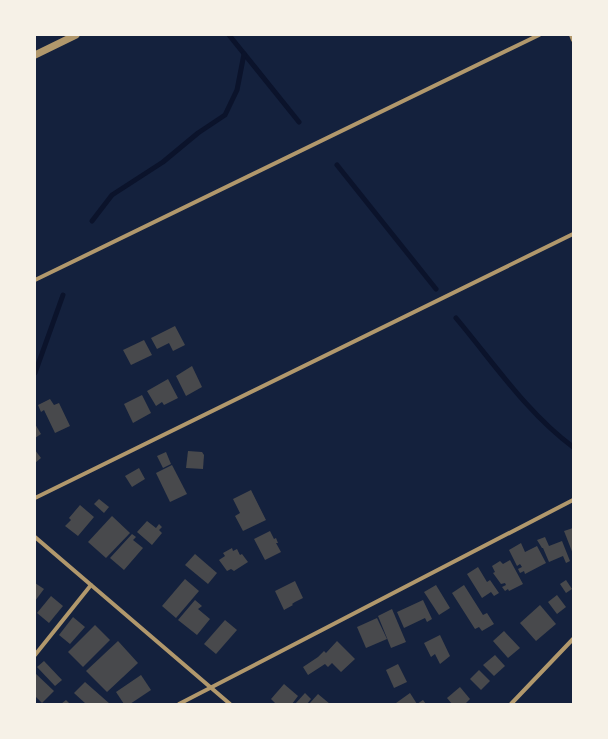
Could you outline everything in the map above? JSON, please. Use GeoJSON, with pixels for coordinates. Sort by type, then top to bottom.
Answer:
{"type":"FeatureCollection","features":[{"type":"Feature","properties":{"kind":"street"},"geometry":{"type":"LineString","coordinates":[[35,55],[76,35]]}},
{"type":"Feature","properties":{"kind":"street"},"geometry":{"type":"LineString","coordinates":[[35,280],[538,35]]}},
{"type":"Feature","properties":{"kind":"street"},"geometry":{"type":"LineString","coordinates":[[570,35],[573,40]]}},
{"type":"Feature","properties":{"kind":"street"},"geometry":{"type":"LineString","coordinates":[[35,498],[573,234]]}},
{"type":"Feature","properties":{"kind":"street"},"geometry":{"type":"LineString","coordinates":[[179,704],[573,500]]}},
{"type":"Feature","properties":{"kind":"street"},"geometry":{"type":"LineString","coordinates":[[35,537],[230,704]]}},
{"type":"Feature","properties":{"kind":"street"},"geometry":{"type":"LineString","coordinates":[[35,655],[91,585]]}},
{"type":"Feature","properties":{"kind":"street"},"geometry":{"type":"LineString","coordinates":[[511,704],[573,639]]}},
{"type":"Feature","properties":{"kind":"building"},"geometry":{"type":"Polygon","coordinates":[[[175,326],[185,345],[173,351],[169,343],[157,349],[151,338],[175,326]]]}},
{"type":"Feature","properties":{"kind":"building"},"geometry":{"type":"Polygon","coordinates":[[[144,340],[152,355],[131,365],[123,350],[144,340]]]}},
{"type":"Feature","properties":{"kind":"building"},"geometry":{"type":"Polygon","coordinates":[[[192,366],[202,387],[186,396],[176,376],[192,366]]]}},
{"type":"Feature","properties":{"kind":"building"},"geometry":{"type":"Polygon","coordinates":[[[168,379],[178,398],[164,405],[162,402],[156,406],[147,391],[168,379]]]}},
{"type":"Feature","properties":{"kind":"building"},"geometry":{"type":"Polygon","coordinates":[[[142,395],[151,413],[133,423],[124,404],[142,395]]]}},
{"type":"Feature","properties":{"kind":"building"},"geometry":{"type":"Polygon","coordinates":[[[50,399],[54,405],[59,403],[70,426],[55,433],[44,410],[41,412],[38,405],[50,399]]]}},
{"type":"Feature","properties":{"kind":"building"},"geometry":{"type":"Polygon","coordinates":[[[35,424],[41,434],[35,438],[35,424]]]}},
{"type":"Feature","properties":{"kind":"building"},"geometry":{"type":"Polygon","coordinates":[[[35,450],[41,458],[35,463],[35,450]]]}},
{"type":"Feature","properties":{"kind":"building"},"geometry":{"type":"Polygon","coordinates":[[[188,451],[202,452],[204,455],[203,469],[186,468],[188,451]]]}},
{"type":"Feature","properties":{"kind":"building"},"geometry":{"type":"Polygon","coordinates":[[[166,452],[171,464],[163,468],[157,456],[166,452]]]}},
{"type":"Feature","properties":{"kind":"building"},"geometry":{"type":"Polygon","coordinates":[[[172,465],[187,494],[170,502],[156,473],[172,465]]]}},
{"type":"Feature","properties":{"kind":"building"},"geometry":{"type":"Polygon","coordinates":[[[139,468],[145,479],[132,487],[125,476],[139,468]]]}},
{"type":"Feature","properties":{"kind":"building"},"geometry":{"type":"Polygon","coordinates":[[[251,490],[266,520],[243,531],[235,516],[240,513],[233,499],[251,490]]]}},
{"type":"Feature","properties":{"kind":"building"},"geometry":{"type":"Polygon","coordinates":[[[99,499],[109,507],[104,513],[94,504],[99,499]]]}},
{"type":"Feature","properties":{"kind":"building"},"geometry":{"type":"Polygon","coordinates":[[[80,505],[94,517],[78,536],[65,526],[71,520],[69,518],[80,505]]]}},
{"type":"Feature","properties":{"kind":"building"},"geometry":{"type":"Polygon","coordinates":[[[112,516],[130,533],[106,558],[88,542],[112,516]]]}},
{"type":"Feature","properties":{"kind":"building"},"geometry":{"type":"Polygon","coordinates":[[[147,521],[156,528],[159,524],[162,527],[159,530],[162,533],[152,545],[137,532],[147,521]]]}},
{"type":"Feature","properties":{"kind":"building"},"geometry":{"type":"Polygon","coordinates":[[[573,528],[573,554],[564,531],[573,528]]]}},
{"type":"Feature","properties":{"kind":"building"},"geometry":{"type":"Polygon","coordinates":[[[270,531],[274,539],[276,538],[278,543],[276,543],[281,552],[265,560],[254,539],[270,531]]]}},
{"type":"Feature","properties":{"kind":"building"},"geometry":{"type":"Polygon","coordinates":[[[132,534],[136,537],[133,540],[143,548],[124,570],[110,558],[132,534]]]}},
{"type":"Feature","properties":{"kind":"building"},"geometry":{"type":"Polygon","coordinates":[[[545,537],[549,546],[562,541],[570,561],[566,563],[563,556],[549,562],[543,548],[537,540],[545,537]]]}},
{"type":"Feature","properties":{"kind":"building"},"geometry":{"type":"Polygon","coordinates":[[[521,543],[525,552],[537,546],[546,563],[525,574],[524,571],[520,573],[518,569],[522,567],[520,564],[517,566],[509,550],[521,543]]]}},
{"type":"Feature","properties":{"kind":"building"},"geometry":{"type":"Polygon","coordinates":[[[232,548],[233,551],[237,549],[240,555],[242,554],[248,562],[234,571],[231,569],[227,571],[219,560],[225,556],[223,553],[232,548]]]}},
{"type":"Feature","properties":{"kind":"building"},"geometry":{"type":"Polygon","coordinates":[[[195,554],[217,573],[208,584],[185,565],[195,554]]]}},
{"type":"Feature","properties":{"kind":"building"},"geometry":{"type":"Polygon","coordinates":[[[510,560],[523,584],[509,591],[508,589],[505,591],[502,587],[506,585],[505,583],[501,584],[493,573],[495,572],[492,566],[500,561],[503,564],[510,560]]]}},
{"type":"Feature","properties":{"kind":"building"},"geometry":{"type":"Polygon","coordinates":[[[478,567],[487,582],[490,580],[499,593],[494,596],[491,592],[482,598],[467,574],[478,567]]]}},
{"type":"Feature","properties":{"kind":"building"},"geometry":{"type":"Polygon","coordinates":[[[185,579],[199,591],[176,618],[162,606],[185,579]]]}},
{"type":"Feature","properties":{"kind":"building"},"geometry":{"type":"Polygon","coordinates":[[[566,580],[572,589],[566,593],[560,584],[566,580]]]}},
{"type":"Feature","properties":{"kind":"building"},"geometry":{"type":"Polygon","coordinates":[[[295,581],[303,598],[284,610],[275,591],[295,581]]]}},
{"type":"Feature","properties":{"kind":"building"},"geometry":{"type":"Polygon","coordinates":[[[35,583],[44,589],[35,601],[35,583]]]}},
{"type":"Feature","properties":{"kind":"building"},"geometry":{"type":"Polygon","coordinates":[[[436,585],[450,608],[439,615],[424,592],[436,585]]]}},
{"type":"Feature","properties":{"kind":"building"},"geometry":{"type":"Polygon","coordinates":[[[464,585],[483,615],[487,613],[494,624],[482,631],[479,627],[475,629],[452,593],[464,585]]]}},
{"type":"Feature","properties":{"kind":"building"},"geometry":{"type":"Polygon","coordinates":[[[557,595],[566,607],[557,614],[548,602],[557,595]]]}},
{"type":"Feature","properties":{"kind":"building"},"geometry":{"type":"Polygon","coordinates":[[[51,596],[63,606],[49,623],[37,613],[51,596]]]}},
{"type":"Feature","properties":{"kind":"building"},"geometry":{"type":"Polygon","coordinates":[[[195,600],[202,606],[198,609],[210,619],[197,635],[178,620],[195,600]]]}},
{"type":"Feature","properties":{"kind":"building"},"geometry":{"type":"Polygon","coordinates":[[[423,600],[432,619],[427,622],[425,618],[404,628],[397,612],[423,600]]]}},
{"type":"Feature","properties":{"kind":"building"},"geometry":{"type":"Polygon","coordinates":[[[540,605],[556,624],[536,641],[520,623],[540,605]]]}},
{"type":"Feature","properties":{"kind":"building"},"geometry":{"type":"Polygon","coordinates":[[[392,609],[406,642],[391,648],[378,616],[392,609]]]}},
{"type":"Feature","properties":{"kind":"building"},"geometry":{"type":"Polygon","coordinates":[[[73,617],[85,627],[70,644],[59,635],[73,617]]]}},
{"type":"Feature","properties":{"kind":"building"},"geometry":{"type":"Polygon","coordinates":[[[377,618],[387,639],[366,648],[357,627],[377,618]]]}},
{"type":"Feature","properties":{"kind":"building"},"geometry":{"type":"Polygon","coordinates":[[[225,620],[237,630],[216,654],[204,644],[225,620]]]}},
{"type":"Feature","properties":{"kind":"building"},"geometry":{"type":"Polygon","coordinates":[[[95,625],[110,640],[83,667],[68,652],[95,625]]]}},
{"type":"Feature","properties":{"kind":"building"},"geometry":{"type":"Polygon","coordinates":[[[504,631],[520,648],[508,658],[493,641],[504,631]]]}},
{"type":"Feature","properties":{"kind":"building"},"geometry":{"type":"Polygon","coordinates":[[[440,635],[450,656],[440,664],[435,654],[431,657],[424,643],[440,635]]]}},
{"type":"Feature","properties":{"kind":"building"},"geometry":{"type":"Polygon","coordinates":[[[118,641],[138,663],[107,692],[86,671],[118,641]]]}},
{"type":"Feature","properties":{"kind":"building"},"geometry":{"type":"Polygon","coordinates":[[[337,641],[355,659],[341,672],[332,663],[328,667],[325,664],[308,675],[303,667],[324,651],[326,653],[337,641]]]}},
{"type":"Feature","properties":{"kind":"building"},"geometry":{"type":"Polygon","coordinates":[[[495,655],[505,666],[494,676],[483,665],[495,655]]]}},
{"type":"Feature","properties":{"kind":"building"},"geometry":{"type":"Polygon","coordinates":[[[44,661],[62,680],[55,686],[37,667],[44,661]]]}},
{"type":"Feature","properties":{"kind":"building"},"geometry":{"type":"Polygon","coordinates":[[[398,664],[407,682],[394,688],[386,670],[398,664]]]}},
{"type":"Feature","properties":{"kind":"building"},"geometry":{"type":"Polygon","coordinates":[[[479,670],[490,681],[481,690],[470,679],[479,670]]]}},
{"type":"Feature","properties":{"kind":"building"},"geometry":{"type":"Polygon","coordinates":[[[35,673],[54,691],[42,703],[35,696],[35,673]]]}},
{"type":"Feature","properties":{"kind":"building"},"geometry":{"type":"Polygon","coordinates":[[[141,675],[151,690],[130,704],[124,704],[116,692],[141,675]]]}},
{"type":"Feature","properties":{"kind":"building"},"geometry":{"type":"Polygon","coordinates":[[[85,682],[110,704],[86,704],[74,693],[85,682]]]}},
{"type":"Feature","properties":{"kind":"building"},"geometry":{"type":"Polygon","coordinates":[[[284,684],[298,696],[292,704],[276,704],[271,699],[284,684]]]}},
{"type":"Feature","properties":{"kind":"building"},"geometry":{"type":"Polygon","coordinates":[[[460,687],[470,699],[465,704],[452,704],[447,698],[460,687]]]}},
{"type":"Feature","properties":{"kind":"building"},"geometry":{"type":"Polygon","coordinates":[[[305,693],[311,699],[307,704],[295,704],[305,693]]]}},
{"type":"Feature","properties":{"kind":"building"},"geometry":{"type":"Polygon","coordinates":[[[410,693],[417,704],[396,703],[410,693]]]}},
{"type":"Feature","properties":{"kind":"building"},"geometry":{"type":"Polygon","coordinates":[[[318,694],[330,704],[309,704],[318,694]]]}},
{"type":"Feature","properties":{"kind":"building"},"geometry":{"type":"Polygon","coordinates":[[[66,700],[70,704],[61,704],[66,700]]]}},
{"type":"Feature","properties":{"kind":"building"},"geometry":{"type":"Polygon","coordinates":[[[423,700],[426,704],[417,704],[423,700]]]}},
{"type":"Feature","properties":{"kind":"waterway"},"geometry":{"type":"LineString","coordinates":[[229,35],[299,122]]}},
{"type":"Feature","properties":{"kind":"waterway"},"geometry":{"type":"LineString","coordinates":[[92,221],[112,195],[163,162],[198,133],[225,115],[237,90],[244,54]]}},
{"type":"Feature","properties":{"kind":"waterway"},"geometry":{"type":"LineString","coordinates":[[337,165],[436,289]]}},
{"type":"Feature","properties":{"kind":"waterway"},"geometry":{"type":"LineString","coordinates":[[35,373],[63,295]]}},
{"type":"Feature","properties":{"kind":"waterway"},"geometry":{"type":"LineString","coordinates":[[456,318],[526,403],[556,434],[573,447]]}}]}
